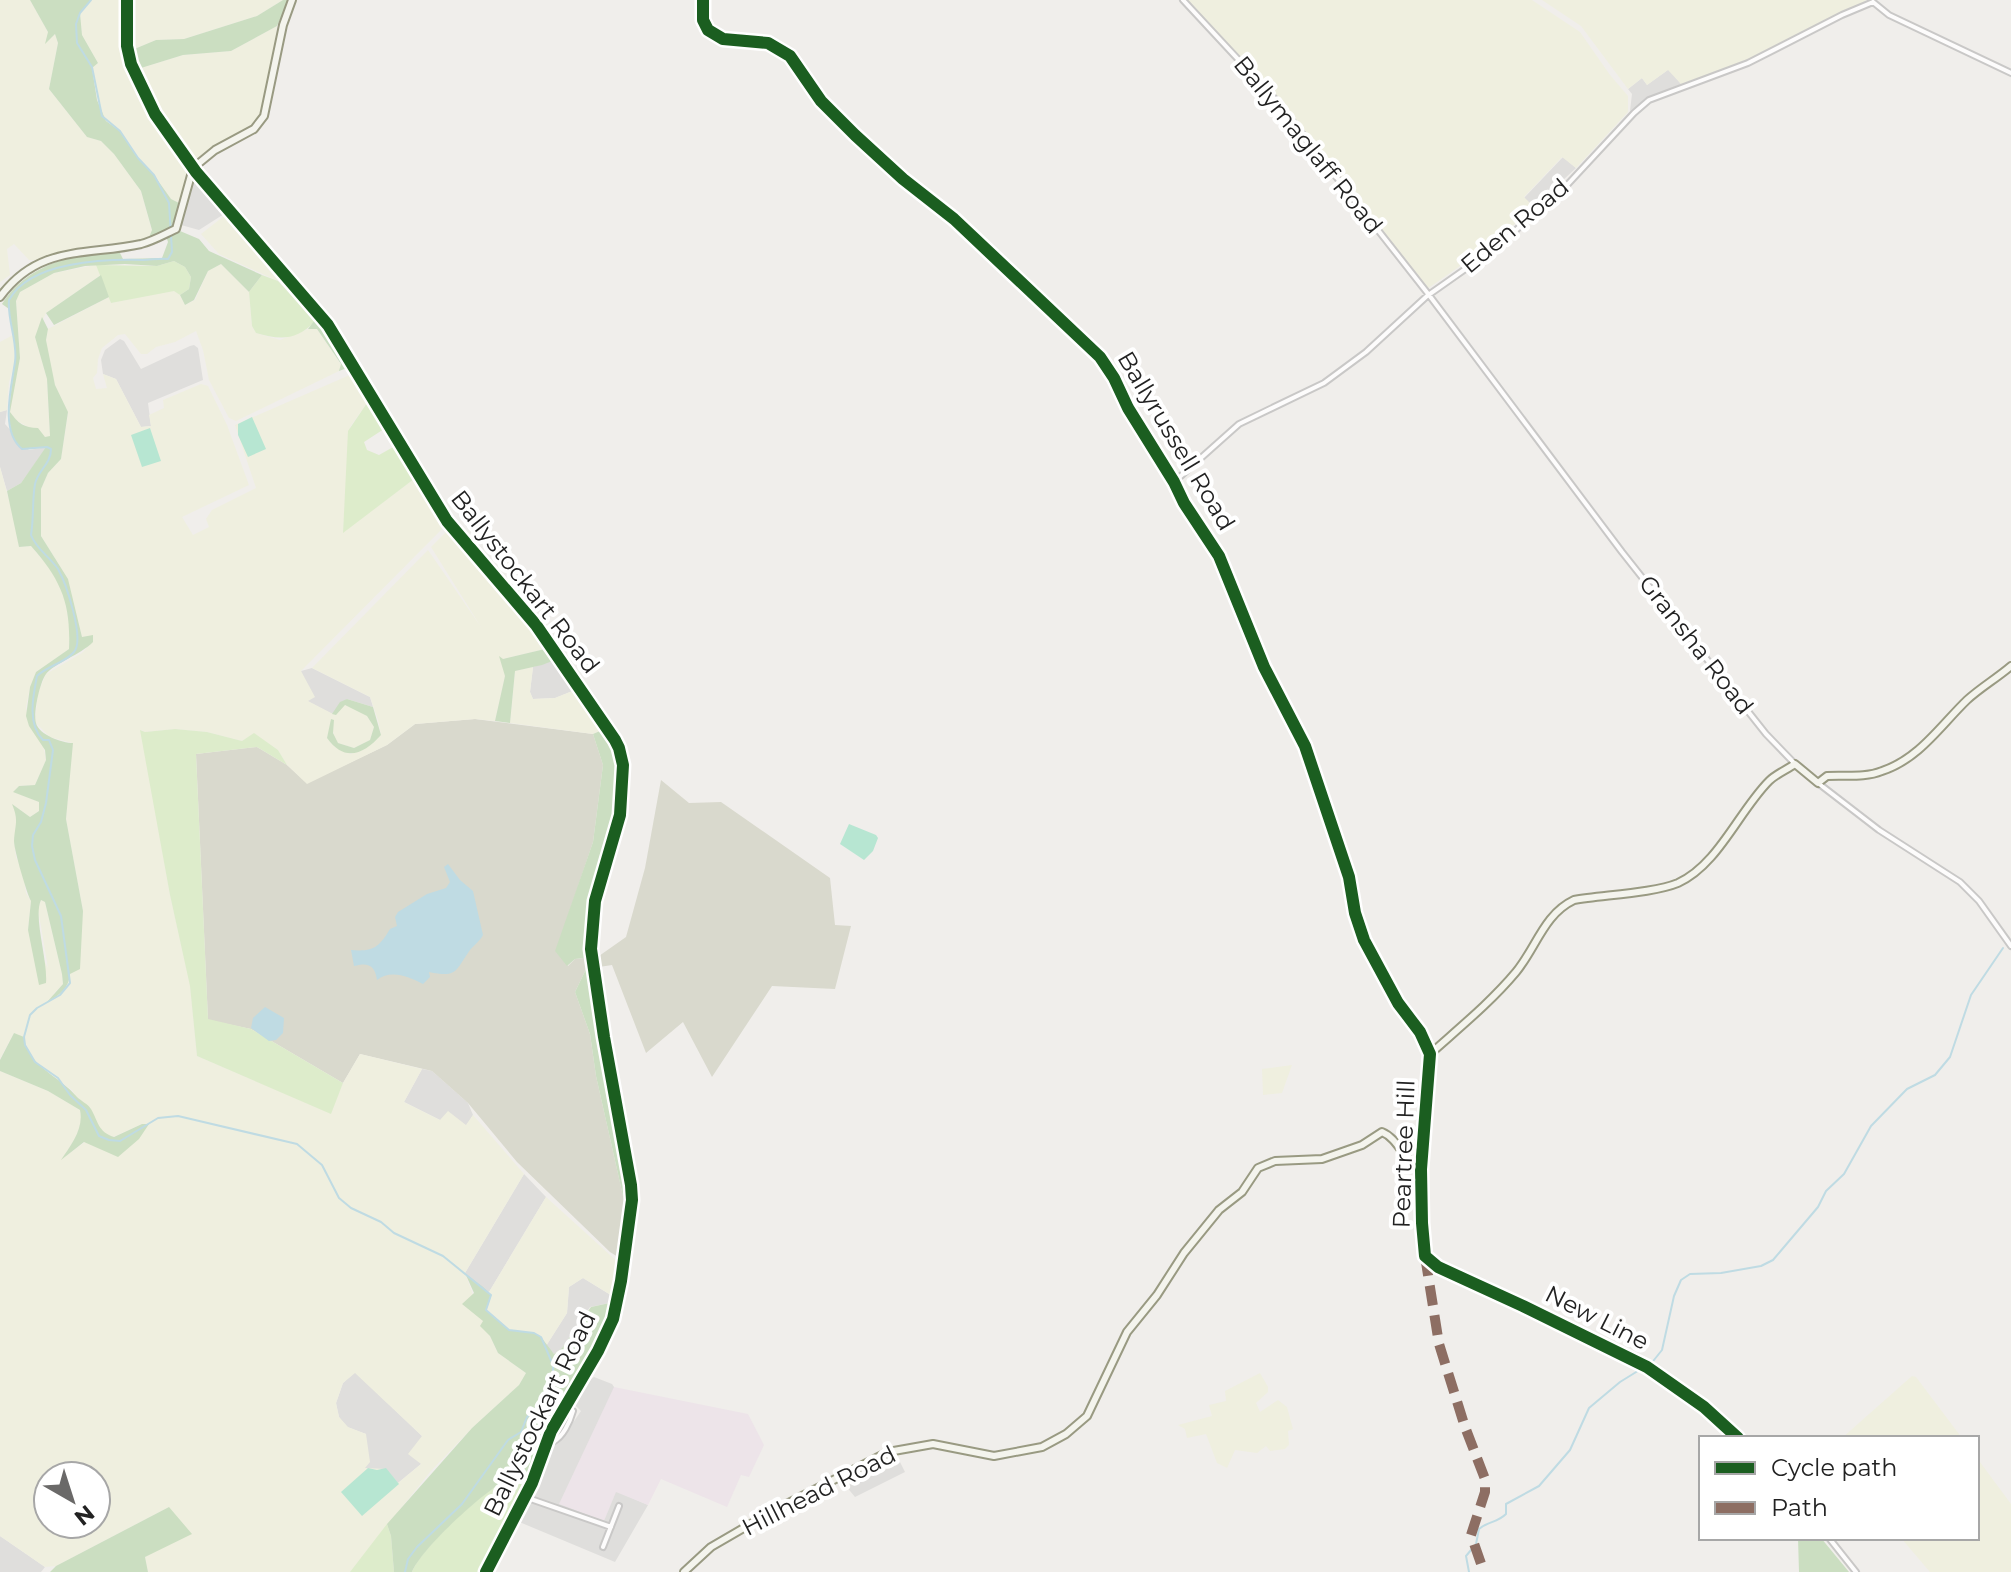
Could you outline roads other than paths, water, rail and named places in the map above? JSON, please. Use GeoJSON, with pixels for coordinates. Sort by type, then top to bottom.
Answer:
{"type":"FeatureCollection","features":[{"type":"Feature","properties":{"kind":"street","name":"Ballystockart Road"},"geometry":{"type":"LineString","coordinates":[[127,0],[127,46],[137,79],[155,114],[193,168],[328,325],[447,521],[536,625],[619,748],[623,765],[620,815],[595,901],[591,949],[631,1185],[621,1281],[613,1319],[547,1440],[525,1497],[486,1572]]}},
{"type":"Feature","properties":{"kind":"street"},"geometry":{"type":"LineString","coordinates":[[0,297],[19,277],[55,257],[82,250],[144,243],[170,232],[193,168],[215,150],[260,123],[274,74],[283,25],[292,0]]}},
{"type":"Feature","properties":{"kind":"street","name":"Ballyrussell Road"},"geometry":{"type":"LineString","coordinates":[[703,0],[703,20],[712,34],[723,39],[768,43],[790,56],[821,101],[855,135],[903,179],[954,219],[1100,357],[1184,503],[1219,556],[1264,667],[1305,746],[1349,877],[1355,913],[1364,940],[1430,1054]]}},
{"type":"Feature","properties":{"kind":"street","name":"Ballymaglaff Road"},"geometry":{"type":"LineString","coordinates":[[1183,0],[1275,99],[1429,295]]}},
{"type":"Feature","properties":{"kind":"street"},"geometry":{"type":"LineString","coordinates":[[1872,1],[1889,15],[2011,73]]}},
{"type":"Feature","properties":{"kind":"street","name":"Eden Road"},"geometry":{"type":"LineString","coordinates":[[1174,482],[1239,424],[1341,372],[1429,295],[1509,236],[1568,184],[1631,115],[1649,100],[1748,63],[1872,1]]}},
{"type":"Feature","properties":{"kind":"street","name":"Gransha Road"},"geometry":{"type":"LineString","coordinates":[[1429,295],[1622,552],[1766,734],[1795,764],[1879,830],[1960,882],[1979,901],[2011,946]]}},
{"type":"Feature","properties":{"kind":"street"},"geometry":{"type":"LineString","coordinates":[[1818,783],[1827,776],[1874,774],[1894,766],[1943,728],[1967,701],[2011,666]]}},
{"type":"Feature","properties":{"kind":"street","name":"Peartree Hill"},"geometry":{"type":"LineString","coordinates":[[1425,1256],[1421,1169],[1430,1054],[1518,969],[1560,908],[1574,900],[1667,887],[1689,878],[1706,864],[1769,780],[1795,764]]}},
{"type":"Feature","properties":{"kind":"street","name":"Hillhead Road"},"geometry":{"type":"LineString","coordinates":[[684,1572],[711,1547],[888,1452],[933,1444],[994,1456],[1042,1447],[1066,1434],[1087,1416],[1127,1332],[1157,1295],[1184,1253],[1219,1210],[1242,1192],[1262,1164],[1322,1159],[1362,1145],[1382,1132],[1413,1165],[1421,1169]]}},
{"type":"Feature","properties":{"kind":"street","name":"New Line"},"geometry":{"type":"LineString","coordinates":[[1425,1256],[1438,1267],[1647,1367],[1704,1407],[1736,1436]]}},
{"type":"Feature","properties":{"kind":"street"},"geometry":{"type":"LineString","coordinates":[[547,1440],[553,1442],[558,1439],[571,1420],[573,1411]]}},
{"type":"Feature","properties":{"kind":"street"},"geometry":{"type":"LineString","coordinates":[[525,1497],[611,1527]]}},
{"type":"Feature","properties":{"kind":"street"},"geometry":{"type":"LineString","coordinates":[[603,1547],[619,1506]]}},
{"type":"Feature","properties":{"kind":"street"},"geometry":{"type":"LineString","coordinates":[[1831,1540],[1856,1572]]}},
{"type":"Feature","properties":{"kind":"water"},"geometry":{"type":"Polygon","coordinates":[[[448,864],[473,891],[483,935],[458,968],[446,974],[429,972],[430,977],[423,984],[394,975],[377,980],[370,966],[354,966],[351,950],[375,947],[390,929],[397,926],[395,917],[398,912],[427,894],[446,888],[450,882],[444,867],[448,864]]]}},
{"type":"Feature","properties":{"kind":"water"},"geometry":{"type":"Polygon","coordinates":[[[265,1007],[284,1018],[283,1033],[276,1040],[269,1041],[251,1028],[253,1018],[265,1007]]]}},
{"type":"Feature","properties":{"kind":"waterway"},"geometry":{"type":"LineString","coordinates":[[91,0],[80,13],[76,24],[77,43],[92,67],[102,116],[120,131],[154,175],[169,203],[172,252],[168,259],[109,260],[51,270],[33,277],[19,287],[9,300],[16,354],[9,409],[11,432],[22,449],[51,449],[35,484],[31,535],[58,569],[73,611],[77,636],[74,652],[37,676],[32,710],[38,733],[43,740],[49,740],[53,750],[46,803],[41,822],[33,835],[32,846],[35,860],[61,916],[70,983],[60,995],[30,1015],[25,1045],[35,1062],[58,1078],[86,1110],[99,1136],[109,1140],[120,1141],[158,1118],[178,1116],[297,1144],[322,1165],[339,1198],[351,1208],[443,1256],[491,1295],[486,1310],[509,1330],[534,1333],[541,1337],[553,1365],[553,1383],[541,1403],[527,1417],[521,1432],[508,1440],[462,1504],[417,1547],[408,1559],[405,1572]]}},
{"type":"Feature","properties":{"kind":"waterway"},"geometry":{"type":"LineString","coordinates":[[1650,1365],[1662,1350],[1674,1296],[1681,1280],[1690,1274],[1721,1273],[1761,1266],[1773,1260],[1818,1207],[1826,1191],[1844,1174],[1871,1126],[1907,1089],[1935,1075],[1950,1057],[1971,995],[2003,948]]}},
{"type":"Feature","properties":{"kind":"waterway"},"geometry":{"type":"LineString","coordinates":[[1469,1572],[1466,1556],[1476,1544],[1479,1529],[1506,1514],[1506,1504],[1539,1486],[1570,1450],[1589,1408],[1641,1369]]}}]}
